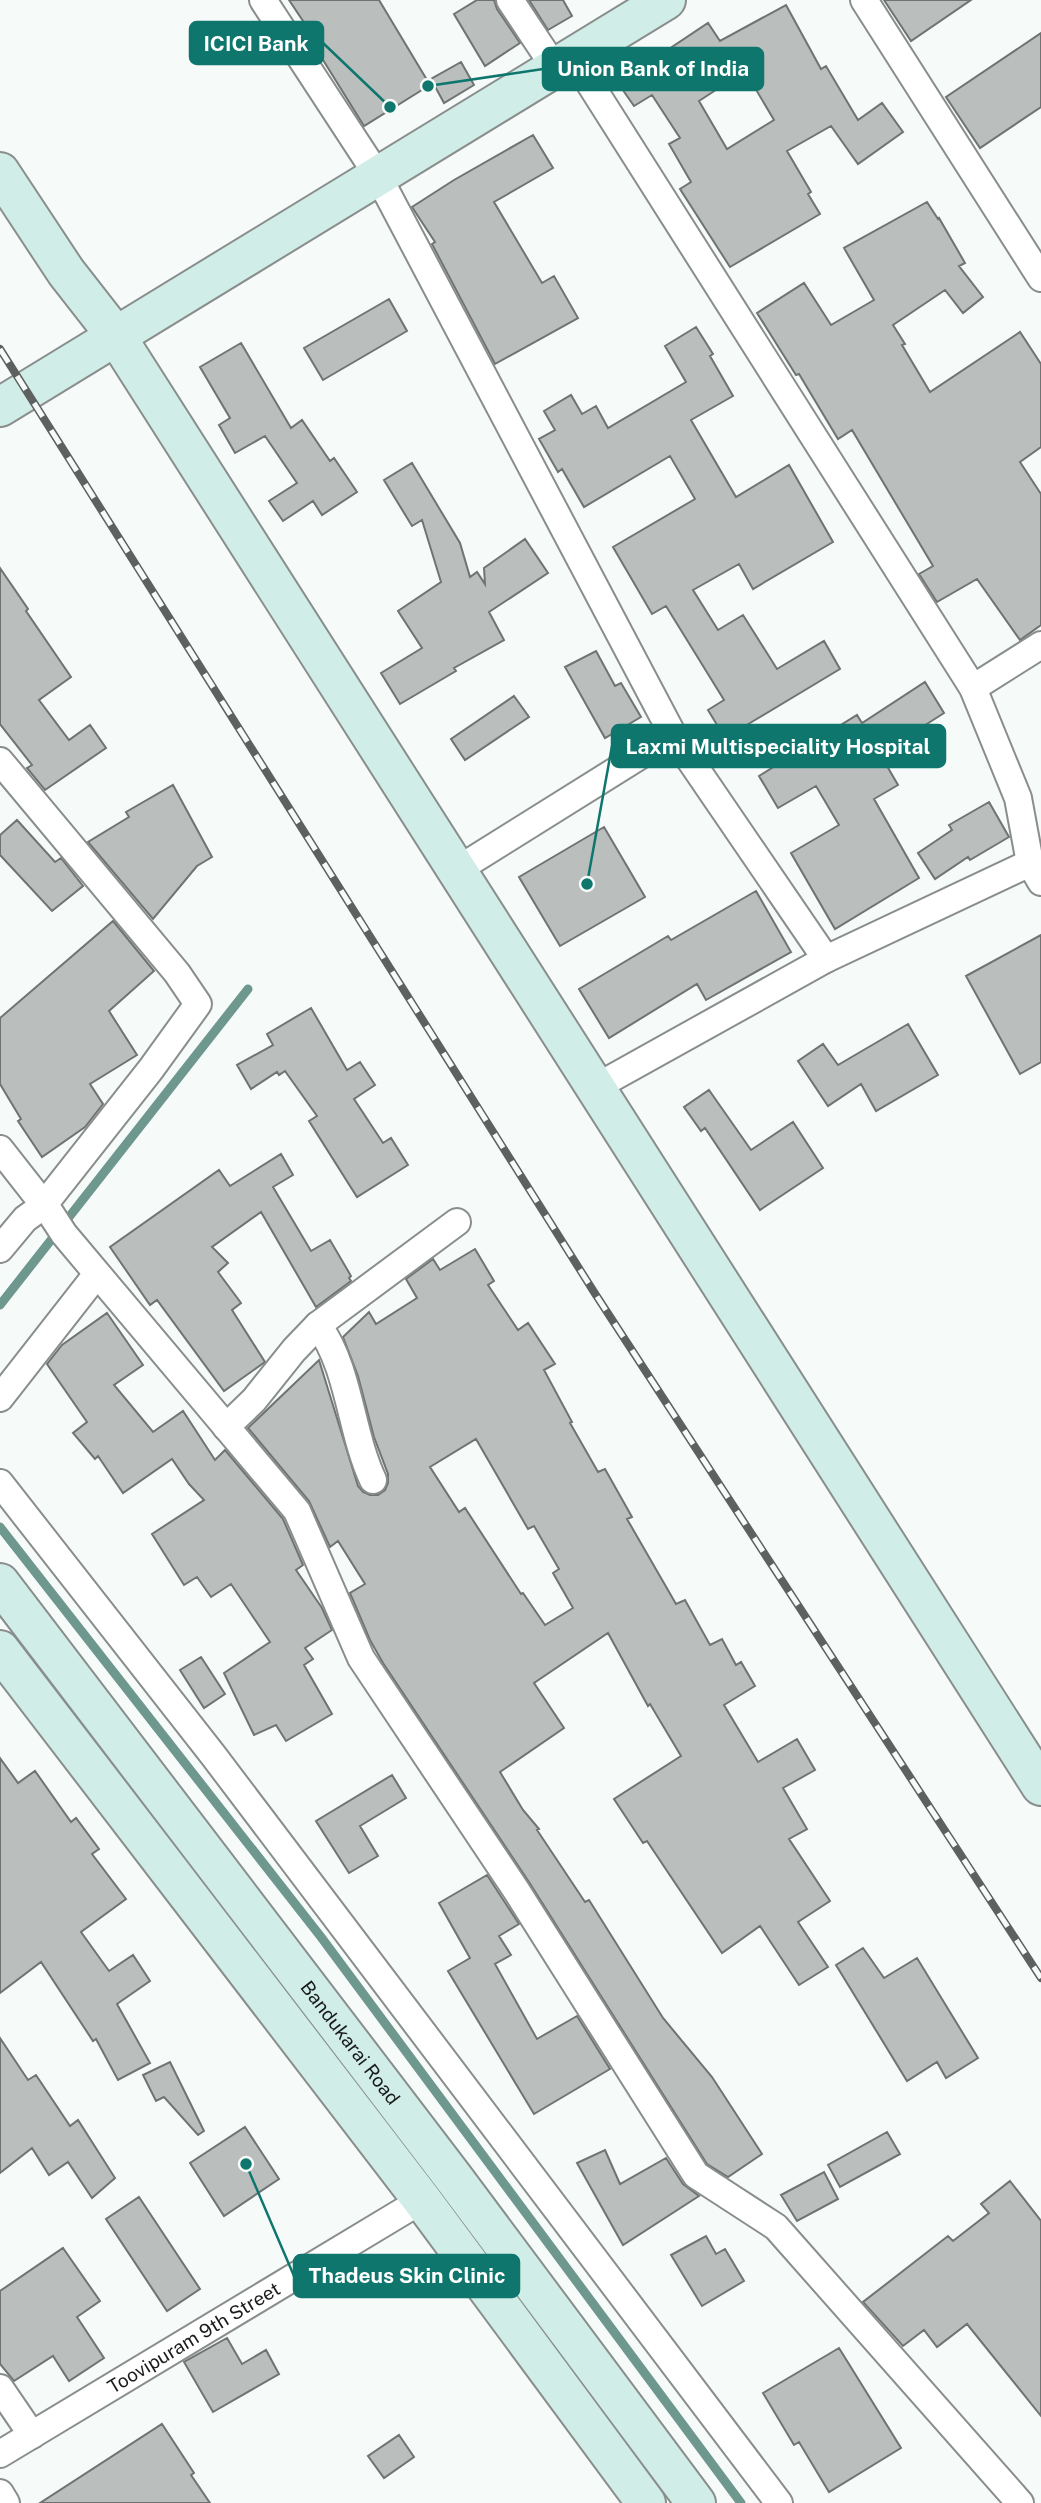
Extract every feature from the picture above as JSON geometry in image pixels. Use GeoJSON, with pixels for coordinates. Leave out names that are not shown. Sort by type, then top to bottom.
{"type":"FeatureCollection","features":[{"type":"Feature","properties":{"kind":"main road"},"geometry":{"type":"LineString","coordinates":[[0,407],[666,0]]}},
{"type":"Feature","properties":{"kind":"main road"},"geometry":{"type":"LineString","coordinates":[[0,173],[66,272],[116,336],[1041,1786]]}},
{"type":"Feature","properties":{"kind":"main road","name":"Bandukarai Road"},"geometry":{"type":"LineString","coordinates":[[0,1583],[453,2177],[696,2503]]}},
{"type":"Feature","properties":{"kind":"main road","name":"Bandukarai Road"},"geometry":{"type":"LineString","coordinates":[[0,1650],[422,2200],[646,2503]]}},
{"type":"Feature","properties":{"kind":"street"},"geometry":{"type":"LineString","coordinates":[[263,0],[378,176],[673,735],[826,959]]}},
{"type":"Feature","properties":{"kind":"street"},"geometry":{"type":"LineString","coordinates":[[510,0],[564,63],[973,688],[1018,798],[1036,873],[826,959],[596,1087]]}},
{"type":"Feature","properties":{"kind":"street"},"geometry":{"type":"LineString","coordinates":[[864,0],[1041,278]]}},
{"type":"Feature","properties":{"kind":"street"},"geometry":{"type":"LineString","coordinates":[[973,688],[1041,645]]}},
{"type":"Feature","properties":{"kind":"street"},"geometry":{"type":"LineString","coordinates":[[457,870],[673,735]]}},
{"type":"Feature","properties":{"kind":"street"},"geometry":{"type":"LineString","coordinates":[[0,761],[177,973],[198,1004],[151,1069],[53,1218]]}},
{"type":"Feature","properties":{"kind":"street"},"geometry":{"type":"LineString","coordinates":[[0,1149],[97,1274],[297,1511],[361,1658],[516,1890],[696,2175],[776,2227],[1020,2503]]}},
{"type":"Feature","properties":{"kind":"street"},"geometry":{"type":"LineString","coordinates":[[0,1249],[25,1219],[53,1218]]}},
{"type":"Feature","properties":{"kind":"street"},"geometry":{"type":"LineString","coordinates":[[226,1427],[254,1400],[318,1325],[457,1222]]}},
{"type":"Feature","properties":{"kind":"street"},"geometry":{"type":"LineString","coordinates":[[0,1398],[97,1274]]}},
{"type":"Feature","properties":{"kind":"street"},"geometry":{"type":"LineString","coordinates":[[318,1325],[339,1369],[363,1458],[373,1480]]}},
{"type":"Feature","properties":{"kind":"street"},"geometry":{"type":"LineString","coordinates":[[0,1483],[213,1755],[779,2503]]}},
{"type":"Feature","properties":{"kind":"street","name":"Toovipuram 9th Street"},"geometry":{"type":"LineString","coordinates":[[0,2454],[422,2200]]}},
{"type":"Feature","properties":{"kind":"street"},"geometry":{"type":"LineString","coordinates":[[0,2388],[32,2435]]}},
{"type":"Feature","properties":{"kind":"street"},"geometry":{"type":"LineString","coordinates":[[0,2493],[6,2503]]}},
{"type":"Feature","properties":{"kind":"building"},"geometry":{"type":"Polygon","coordinates":[[[289,0],[379,0],[430,85],[364,126],[302,26],[305,24],[289,0]]]}},
{"type":"Feature","properties":{"kind":"building"},"geometry":{"type":"Polygon","coordinates":[[[477,0],[494,0],[520,43],[485,66],[454,14],[477,0]]]}},
{"type":"Feature","properties":{"kind":"building"},"geometry":{"type":"Polygon","coordinates":[[[529,0],[563,0],[572,16],[548,30],[529,0]]]}},
{"type":"Feature","properties":{"kind":"building"},"geometry":{"type":"Polygon","coordinates":[[[884,0],[971,0],[911,41],[884,0]]]}},
{"type":"Feature","properties":{"kind":"building"},"geometry":{"type":"Polygon","coordinates":[[[786,5],[821,69],[826,66],[858,120],[882,103],[903,132],[858,164],[831,126],[787,151],[811,192],[808,194],[820,214],[730,267],[680,189],[691,182],[669,144],[680,138],[652,95],[634,106],[618,83],[708,23],[720,41],[786,5]],[[745,71],[699,101],[727,149],[774,120],[745,71]]]}},
{"type":"Feature","properties":{"kind":"building"},"geometry":{"type":"Polygon","coordinates":[[[1041,33],[1041,107],[980,148],[946,97],[1041,33]]]}},
{"type":"Feature","properties":{"kind":"building"},"geometry":{"type":"Polygon","coordinates":[[[461,62],[474,85],[444,103],[431,79],[461,62]]]}},
{"type":"Feature","properties":{"kind":"building"},"geometry":{"type":"Polygon","coordinates":[[[533,135],[553,168],[494,202],[542,283],[554,276],[578,318],[495,364],[432,244],[435,242],[412,207],[533,135]]]}},
{"type":"Feature","properties":{"kind":"building"},"geometry":{"type":"Polygon","coordinates":[[[927,202],[965,263],[959,266],[983,297],[963,313],[945,290],[893,325],[930,392],[1020,332],[1041,364],[1041,447],[1020,462],[1041,494],[1041,625],[1020,640],[977,579],[937,602],[919,574],[933,566],[852,430],[838,439],[799,374],[796,375],[757,313],[804,283],[831,325],[874,300],[844,248],[927,202]]]}},
{"type":"Feature","properties":{"kind":"building"},"geometry":{"type":"Polygon","coordinates":[[[389,299],[407,331],[323,380],[304,348],[389,299]]]}},
{"type":"Feature","properties":{"kind":"building"},"geometry":{"type":"Polygon","coordinates":[[[696,327],[713,354],[710,356],[733,396],[691,420],[736,497],[789,465],[833,542],[753,589],[739,564],[693,590],[718,630],[743,615],[777,669],[824,641],[840,669],[725,738],[708,710],[724,700],[666,606],[652,614],[613,547],[695,499],[670,456],[584,507],[562,469],[558,472],[539,439],[555,430],[544,411],[571,395],[582,414],[596,406],[608,428],[686,382],[665,346],[696,327]]]}},
{"type":"Feature","properties":{"kind":"building"},"geometry":{"type":"Polygon","coordinates":[[[241,343],[291,428],[302,420],[330,461],[334,458],[357,492],[322,515],[313,501],[283,521],[269,501],[297,483],[265,436],[235,453],[219,425],[230,418],[200,367],[241,343]]]}},
{"type":"Feature","properties":{"kind":"building"},"geometry":{"type":"Polygon","coordinates":[[[412,463],[460,543],[470,577],[477,572],[485,584],[484,568],[525,539],[548,573],[489,612],[504,640],[454,668],[456,671],[400,704],[381,673],[422,648],[398,611],[441,582],[422,520],[412,526],[384,480],[412,463]]]}},
{"type":"Feature","properties":{"kind":"building"},"geometry":{"type":"Polygon","coordinates":[[[0,568],[71,677],[39,700],[69,740],[90,725],[106,748],[45,790],[27,768],[32,765],[0,724],[0,568]]]}},
{"type":"Feature","properties":{"kind":"building"},"geometry":{"type":"Polygon","coordinates":[[[596,651],[615,686],[621,683],[641,717],[605,738],[565,667],[596,651]]]}},
{"type":"Feature","properties":{"kind":"building"},"geometry":{"type":"Polygon","coordinates":[[[925,682],[944,713],[880,754],[898,785],[874,799],[919,878],[835,929],[791,853],[839,825],[816,786],[778,808],[759,776],[857,715],[862,723],[925,682]]]}},
{"type":"Feature","properties":{"kind":"building"},"geometry":{"type":"Polygon","coordinates":[[[514,696],[529,717],[465,760],[451,739],[514,696]]]}},
{"type":"Feature","properties":{"kind":"building"},"geometry":{"type":"Polygon","coordinates":[[[173,785],[212,857],[197,866],[153,919],[88,842],[129,817],[126,812],[173,785]]]}},
{"type":"Feature","properties":{"kind":"building"},"geometry":{"type":"Polygon","coordinates":[[[989,802],[1009,837],[970,860],[968,857],[935,879],[918,853],[952,830],[949,825],[989,802]]]}},
{"type":"Feature","properties":{"kind":"building"},"geometry":{"type":"Polygon","coordinates":[[[17,820],[55,862],[61,858],[83,886],[52,911],[0,855],[0,835],[17,820]]]}},
{"type":"Feature","properties":{"kind":"building"},"geometry":{"type":"Polygon","coordinates":[[[604,827],[645,897],[560,946],[519,877],[604,827]]]}},
{"type":"Feature","properties":{"kind":"building"},"geometry":{"type":"Polygon","coordinates":[[[756,891],[791,952],[706,1000],[697,984],[609,1038],[579,989],[668,936],[671,940],[756,891]]]}},
{"type":"Feature","properties":{"kind":"building"},"geometry":{"type":"Polygon","coordinates":[[[113,921],[154,971],[109,1011],[137,1055],[90,1084],[103,1104],[85,1127],[42,1157],[18,1121],[21,1119],[0,1084],[0,1018],[113,921]]]}},
{"type":"Feature","properties":{"kind":"building"},"geometry":{"type":"Polygon","coordinates":[[[1041,935],[1041,1062],[1020,1074],[966,976],[1041,935]]]}},
{"type":"Feature","properties":{"kind":"building"},"geometry":{"type":"Polygon","coordinates":[[[311,1008],[347,1070],[360,1062],[375,1085],[354,1099],[383,1143],[391,1138],[408,1165],[357,1197],[309,1121],[317,1116],[285,1071],[279,1075],[277,1072],[251,1089],[237,1065],[273,1045],[267,1034],[311,1008]]]}},
{"type":"Feature","properties":{"kind":"building"},"geometry":{"type":"Polygon","coordinates":[[[908,1024],[938,1075],[876,1111],[861,1084],[828,1106],[798,1061],[823,1044],[838,1065],[908,1024]]]}},
{"type":"Feature","properties":{"kind":"building"},"geometry":{"type":"Polygon","coordinates":[[[709,1090],[751,1150],[793,1122],[823,1168],[760,1210],[705,1128],[701,1131],[684,1107],[709,1090]]]}},
{"type":"Feature","properties":{"kind":"building"},"geometry":{"type":"Polygon","coordinates":[[[281,1154],[293,1175],[273,1187],[311,1251],[330,1240],[351,1276],[351,1281],[316,1307],[261,1212],[212,1247],[228,1263],[218,1272],[241,1303],[232,1310],[265,1362],[224,1391],[157,1300],[150,1305],[110,1247],[219,1170],[230,1186],[281,1154]]]}},
{"type":"Feature","properties":{"kind":"building"},"geometry":{"type":"Polygon","coordinates":[[[475,1249],[494,1281],[488,1285],[518,1330],[528,1323],[555,1364],[544,1370],[572,1422],[570,1423],[598,1472],[605,1469],[632,1517],[627,1519],[676,1604],[685,1600],[710,1645],[722,1639],[736,1665],[741,1662],[755,1686],[724,1705],[758,1762],[797,1739],[815,1770],[783,1788],[807,1829],[789,1839],[830,1901],[798,1922],[828,1967],[799,1985],[760,1926],[722,1953],[647,1841],[643,1843],[614,1799],[681,1756],[650,1704],[648,1706],[608,1633],[534,1683],[564,1728],[500,1772],[585,1902],[589,1900],[663,2018],[712,2077],[762,2154],[728,2177],[707,2164],[529,1882],[383,1663],[350,1593],[365,1584],[338,1541],[330,1547],[309,1501],[248,1428],[319,1360],[358,1486],[370,1495],[378,1495],[385,1490],[388,1474],[343,1337],[369,1312],[376,1324],[417,1298],[406,1279],[433,1259],[440,1270],[475,1249]],[[476,1439],[430,1467],[459,1512],[465,1508],[521,1594],[523,1593],[545,1625],[573,1608],[553,1573],[559,1569],[534,1526],[528,1529],[476,1439]]]}},
{"type":"Feature","properties":{"kind":"building"},"geometry":{"type":"Polygon","coordinates":[[[107,1313],[143,1365],[114,1385],[153,1432],[183,1411],[215,1460],[225,1450],[283,1519],[303,1565],[296,1570],[322,1608],[332,1630],[305,1648],[313,1659],[304,1665],[332,1714],[286,1741],[276,1725],[254,1735],[224,1673],[270,1642],[231,1584],[211,1597],[197,1577],[184,1585],[152,1534],[204,1500],[172,1459],[123,1493],[98,1456],[95,1459],[73,1433],[87,1422],[47,1364],[62,1345],[107,1313]]]}},
{"type":"Feature","properties":{"kind":"building"},"geometry":{"type":"Polygon","coordinates":[[[201,1657],[225,1694],[204,1708],[180,1670],[201,1657]]]}},
{"type":"Feature","properties":{"kind":"building"},"geometry":{"type":"Polygon","coordinates":[[[0,1758],[18,1783],[35,1771],[71,1822],[76,1818],[99,1849],[92,1854],[126,1899],[81,1932],[109,1971],[133,1955],[150,1981],[117,2004],[150,2063],[118,2080],[96,2039],[93,2041],[41,1962],[0,1993],[0,1758]]]}},
{"type":"Feature","properties":{"kind":"building"},"geometry":{"type":"Polygon","coordinates":[[[392,1775],[406,1798],[360,1826],[378,1856],[349,1873],[316,1821],[392,1775]]]}},
{"type":"Feature","properties":{"kind":"building"},"geometry":{"type":"Polygon","coordinates":[[[487,1875],[519,1924],[499,1936],[511,1955],[495,1964],[537,2039],[577,2016],[610,2069],[534,2114],[448,1971],[470,1958],[439,1903],[487,1875]]]}},
{"type":"Feature","properties":{"kind":"building"},"geometry":{"type":"Polygon","coordinates":[[[863,1948],[884,1978],[917,1958],[978,2058],[946,2078],[937,2062],[907,2081],[836,1965],[863,1948]]]}},
{"type":"Feature","properties":{"kind":"building"},"geometry":{"type":"Polygon","coordinates":[[[0,2038],[28,2080],[36,2075],[70,2126],[78,2120],[115,2178],[92,2198],[68,2162],[49,2175],[32,2148],[0,2173],[0,2038]]]}},
{"type":"Feature","properties":{"kind":"building"},"geometry":{"type":"Polygon","coordinates":[[[170,2062],[204,2131],[198,2135],[164,2097],[156,2101],[143,2075],[170,2062]]]}},
{"type":"Feature","properties":{"kind":"building"},"geometry":{"type":"Polygon","coordinates":[[[245,2127],[279,2179],[224,2216],[190,2163],[245,2127]]]}},
{"type":"Feature","properties":{"kind":"building"},"geometry":{"type":"Polygon","coordinates":[[[887,2132],[900,2154],[840,2187],[828,2165],[887,2132]]]}},
{"type":"Feature","properties":{"kind":"building"},"geometry":{"type":"Polygon","coordinates":[[[605,2150],[620,2184],[666,2158],[683,2184],[699,2196],[623,2245],[577,2163],[605,2150]]]}},
{"type":"Feature","properties":{"kind":"building"},"geometry":{"type":"Polygon","coordinates":[[[824,2172],[838,2199],[797,2221],[781,2195],[824,2172]]]}},
{"type":"Feature","properties":{"kind":"building"},"geometry":{"type":"Polygon","coordinates":[[[1010,2181],[1041,2221],[1041,2416],[967,2324],[937,2347],[924,2330],[903,2346],[863,2302],[948,2236],[953,2241],[989,2213],[981,2204],[1010,2181]]]}},
{"type":"Feature","properties":{"kind":"building"},"geometry":{"type":"Polygon","coordinates":[[[139,2197],[200,2289],[167,2311],[106,2219],[139,2197]]]}},
{"type":"Feature","properties":{"kind":"building"},"geometry":{"type":"Polygon","coordinates":[[[706,2236],[716,2254],[725,2249],[744,2281],[702,2306],[671,2255],[706,2236]]]}},
{"type":"Feature","properties":{"kind":"building"},"geometry":{"type":"Polygon","coordinates":[[[63,2248],[100,2301],[77,2317],[104,2358],[69,2381],[53,2356],[14,2381],[0,2364],[0,2291],[63,2248]]]}},
{"type":"Feature","properties":{"kind":"building"},"geometry":{"type":"Polygon","coordinates":[[[227,2338],[242,2364],[266,2350],[279,2374],[213,2412],[184,2362],[227,2338]]]}},
{"type":"Feature","properties":{"kind":"building"},"geometry":{"type":"Polygon","coordinates":[[[839,2348],[901,2448],[829,2492],[799,2442],[794,2445],[763,2393],[839,2348]]]}},
{"type":"Feature","properties":{"kind":"building"},"geometry":{"type":"Polygon","coordinates":[[[162,2424],[210,2503],[40,2503],[162,2424]]]}},
{"type":"Feature","properties":{"kind":"building"},"geometry":{"type":"Polygon","coordinates":[[[399,2435],[414,2457],[384,2478],[368,2456],[399,2435]]]}},
{"type":"Feature","properties":{"kind":"waterway"},"geometry":{"type":"LineString","coordinates":[[0,1305],[248,989]]}},
{"type":"Feature","properties":{"kind":"waterway"},"geometry":{"type":"LineString","coordinates":[[0,1527],[321,1937],[741,2503]]}},
{"type":"Feature","properties":{"kind":"railway"},"geometry":{"type":"LineString","coordinates":[[0,349],[594,1292],[1041,1978]]}},
{"type":"Feature","properties":{"kind":"place","name":"Union Bank of India"},"geometry":{"type":"Point","coordinates":[428,86]}},
{"type":"Feature","properties":{"kind":"place","name":"ICICI Bank"},"geometry":{"type":"Point","coordinates":[390,107]}},
{"type":"Feature","properties":{"kind":"place","name":"Laxmi Multispeciality Hospital"},"geometry":{"type":"Point","coordinates":[587,884]}},
{"type":"Feature","properties":{"kind":"place","name":"Thadeus Skin Clinic"},"geometry":{"type":"Point","coordinates":[246,2164]}}]}
